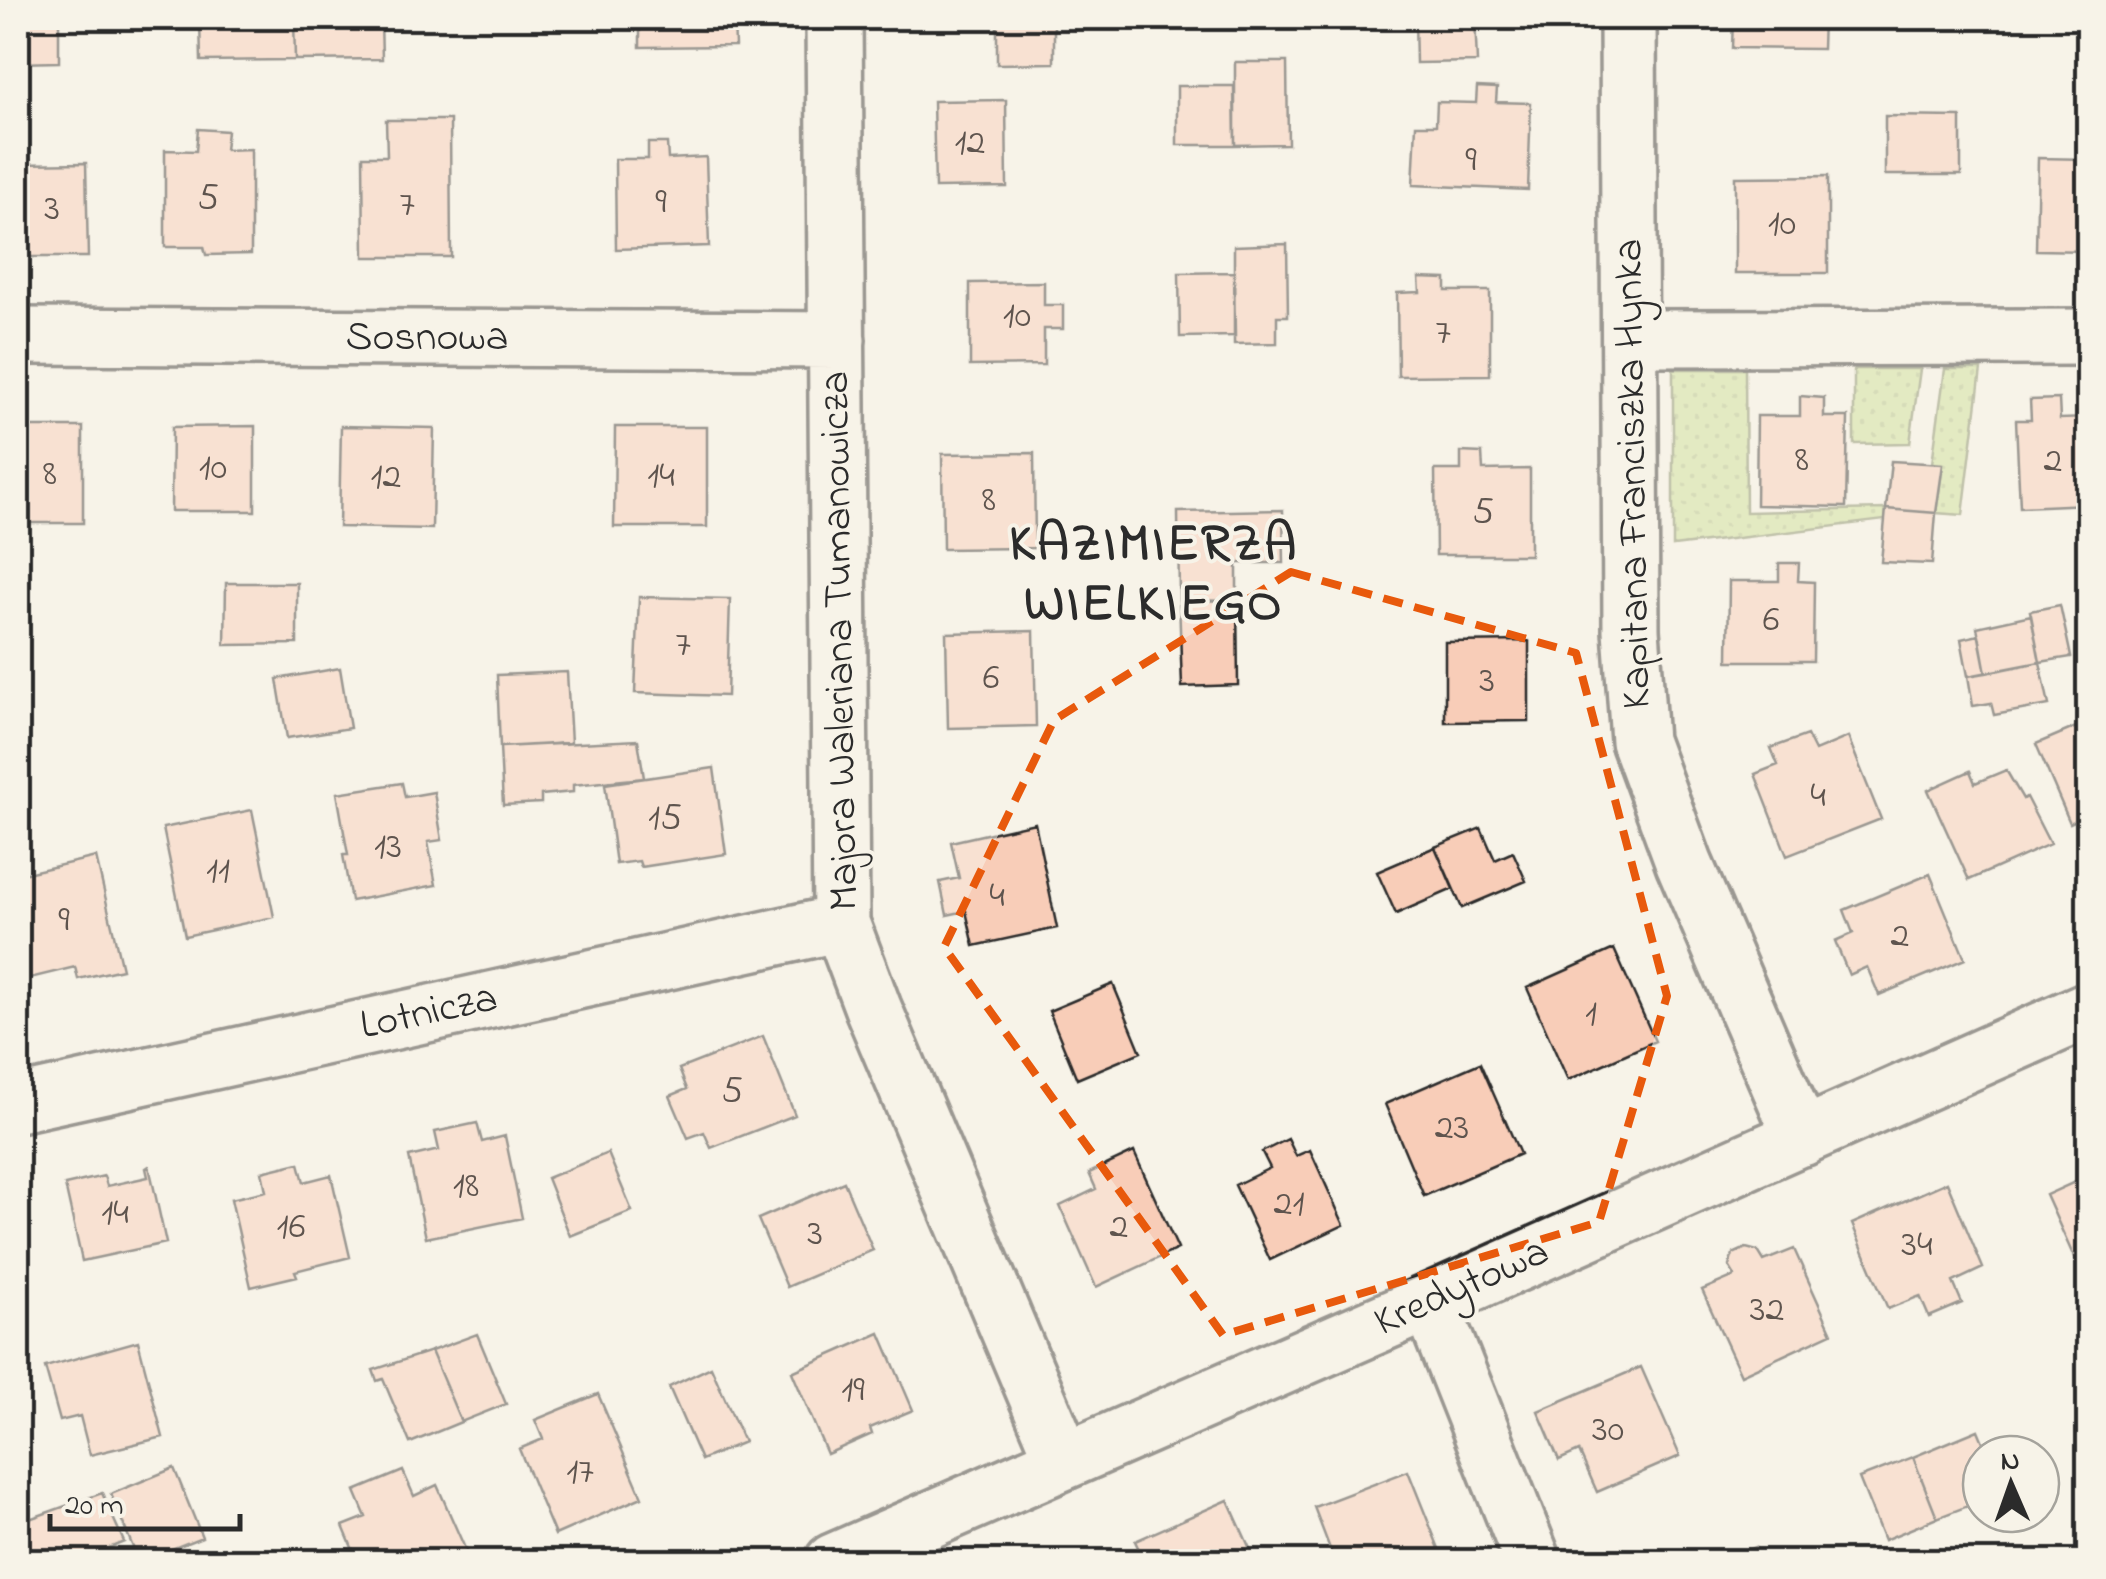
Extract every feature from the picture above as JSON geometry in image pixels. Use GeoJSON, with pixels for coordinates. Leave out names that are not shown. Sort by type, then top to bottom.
{"type":"FeatureCollection","features":[{"type":"Feature","properties":{"kind":"street","name":"Majora Waleriana Tumanowicza"},"geometry":{"type":"LineString","coordinates":[[834,18],[841,923],[1064,1461]]}},
{"type":"Feature","properties":{"kind":"street","name":"Kapitana Franciszka Hynka"},"geometry":{"type":"LineString","coordinates":[[1628,18],[1631,630],[1639,742],[1698,897],[1802,1138]]}},
{"type":"Feature","properties":{"kind":"street","name":"Sosnowa"},"geometry":{"type":"LineString","coordinates":[[18,336],[837,340]]}},
{"type":"Feature","properties":{"kind":"street"},"geometry":{"type":"LineString","coordinates":[[1630,338],[2088,337]]}},
{"type":"Feature","properties":{"kind":"street","name":"Lotnicza"},"geometry":{"type":"LineString","coordinates":[[18,1104],[841,923]]}},
{"type":"Feature","properties":{"kind":"street","name":"Kredytowa"},"geometry":{"type":"LineString","coordinates":[[833,1562],[2088,1010]]}},
{"type":"Feature","properties":{"kind":"street"},"geometry":{"type":"LineString","coordinates":[[1430,1302],[1533,1562]]}},
{"type":"Feature","properties":{"kind":"highlighted area"},"geometry":{"type":"Polygon","coordinates":[[[1291,572],[1576,653],[1667,996],[1599,1222],[1223,1335],[944,947],[1054,720],[1291,572]]]}},
{"type":"Feature","properties":{"kind":"green space"},"geometry":{"type":"Polygon","coordinates":[[[1673,369],[1745,369],[1746,512],[1886,509],[1885,520],[1673,546],[1673,369]]]}},
{"type":"Feature","properties":{"kind":"green space"},"geometry":{"type":"Polygon","coordinates":[[[1854,369],[1920,369],[1910,443],[1854,444],[1854,369]]]}},
{"type":"Feature","properties":{"kind":"green space"},"geometry":{"type":"Polygon","coordinates":[[[1945,369],[1981,369],[1963,515],[1936,513],[1943,465],[1932,463],[1945,369]]]}},
{"type":"Feature","properties":{"kind":"building"},"geometry":{"type":"Polygon","coordinates":[[[18,18],[59,18],[59,62],[18,63],[18,18]]]}},
{"type":"Feature","properties":{"kind":"building"},"geometry":{"type":"Polygon","coordinates":[[[200,18],[294,18],[295,60],[201,61],[200,18]]]}},
{"type":"Feature","properties":{"kind":"building"},"geometry":{"type":"Polygon","coordinates":[[[294,18],[381,18],[382,59],[295,60],[294,18]]]}},
{"type":"Feature","properties":{"kind":"building"},"geometry":{"type":"Polygon","coordinates":[[[640,18],[734,18],[735,46],[640,47],[640,18]]]}},
{"type":"Feature","properties":{"kind":"building"},"geometry":{"type":"Polygon","coordinates":[[[997,18],[1054,18],[1054,63],[997,64],[997,18]]]}},
{"type":"Feature","properties":{"kind":"building"},"geometry":{"type":"Polygon","coordinates":[[[1415,18],[1475,18],[1477,62],[1416,63],[1415,18]]]}},
{"type":"Feature","properties":{"kind":"building"},"geometry":{"type":"Polygon","coordinates":[[[1733,18],[1823,18],[1822,49],[1732,48],[1733,18]]]}},
{"type":"Feature","properties":{"kind":"building"},"geometry":{"type":"Polygon","coordinates":[[[1235,62],[1287,62],[1288,144],[1235,145],[1235,62]]]}},
{"type":"Feature","properties":{"kind":"building"},"geometry":{"type":"Polygon","coordinates":[[[1177,86],[1234,86],[1235,145],[1177,145],[1177,86]]]}},
{"type":"Feature","properties":{"kind":"building"},"geometry":{"type":"Polygon","coordinates":[[[1477,87],[1497,88],[1496,102],[1531,103],[1528,190],[1413,185],[1416,125],[1436,125],[1437,102],[1476,103],[1477,87]]]}},
{"type":"Feature","properties":{"kind":"building"},"geometry":{"type":"Polygon","coordinates":[[[1006,100],[1007,187],[935,188],[933,101],[1006,100]]]}},
{"type":"Feature","properties":{"kind":"building"},"geometry":{"type":"Polygon","coordinates":[[[1885,116],[1961,117],[1961,175],[1885,175],[1885,116]]]}},
{"type":"Feature","properties":{"kind":"building"},"geometry":{"type":"Polygon","coordinates":[[[386,120],[450,120],[451,257],[364,257],[363,156],[387,156],[386,120]]]}},
{"type":"Feature","properties":{"kind":"building"},"geometry":{"type":"Polygon","coordinates":[[[198,129],[227,131],[225,150],[251,149],[251,254],[206,255],[204,247],[165,247],[165,150],[196,151],[198,129]]]}},
{"type":"Feature","properties":{"kind":"building"},"geometry":{"type":"Polygon","coordinates":[[[648,143],[667,143],[668,159],[706,157],[709,246],[616,249],[615,159],[648,159],[648,143]]]}},
{"type":"Feature","properties":{"kind":"building"},"geometry":{"type":"Polygon","coordinates":[[[2038,158],[2088,159],[2088,251],[2036,250],[2038,158]]]}},
{"type":"Feature","properties":{"kind":"building"},"geometry":{"type":"Polygon","coordinates":[[[86,163],[88,257],[18,257],[18,164],[86,163]]]}},
{"type":"Feature","properties":{"kind":"building"},"geometry":{"type":"Polygon","coordinates":[[[1828,176],[1828,273],[1735,273],[1735,177],[1828,176]]]}},
{"type":"Feature","properties":{"kind":"building"},"geometry":{"type":"Polygon","coordinates":[[[1287,244],[1288,316],[1277,316],[1277,343],[1234,344],[1234,246],[1287,244]]]}},
{"type":"Feature","properties":{"kind":"building"},"geometry":{"type":"Polygon","coordinates":[[[1234,272],[1235,336],[1180,337],[1179,273],[1234,272]]]}},
{"type":"Feature","properties":{"kind":"building"},"geometry":{"type":"Polygon","coordinates":[[[1419,278],[1446,279],[1446,291],[1490,291],[1490,375],[1398,376],[1397,293],[1420,292],[1419,278]]]}},
{"type":"Feature","properties":{"kind":"building"},"geometry":{"type":"Polygon","coordinates":[[[1044,282],[1044,305],[1063,305],[1063,329],[1044,329],[1044,365],[970,366],[970,283],[1044,282]]]}},
{"type":"Feature","properties":{"kind":"building"},"geometry":{"type":"Polygon","coordinates":[[[1800,396],[1824,398],[1824,417],[1848,417],[1846,507],[1756,505],[1757,416],[1800,416],[1800,396]]]}},
{"type":"Feature","properties":{"kind":"building"},"geometry":{"type":"Polygon","coordinates":[[[2059,399],[2060,419],[2088,418],[2088,504],[2020,507],[2016,420],[2031,420],[2030,400],[2059,399]]]}},
{"type":"Feature","properties":{"kind":"building"},"geometry":{"type":"Polygon","coordinates":[[[255,426],[255,511],[171,511],[172,427],[255,426]]]}},
{"type":"Feature","properties":{"kind":"building"},"geometry":{"type":"Polygon","coordinates":[[[341,426],[434,428],[432,529],[339,527],[341,426]]]}},
{"type":"Feature","properties":{"kind":"building"},"geometry":{"type":"Polygon","coordinates":[[[18,427],[83,427],[83,523],[18,523],[18,427]]]}},
{"type":"Feature","properties":{"kind":"building"},"geometry":{"type":"Polygon","coordinates":[[[615,427],[707,427],[707,527],[614,527],[615,427]]]}},
{"type":"Feature","properties":{"kind":"building"},"geometry":{"type":"Polygon","coordinates":[[[1461,452],[1482,453],[1483,470],[1530,469],[1530,555],[1436,555],[1435,470],[1461,470],[1461,452]]]}},
{"type":"Feature","properties":{"kind":"building"},"geometry":{"type":"Polygon","coordinates":[[[1034,453],[1035,548],[943,549],[942,454],[1034,453]]]}},
{"type":"Feature","properties":{"kind":"building"},"geometry":{"type":"Polygon","coordinates":[[[1891,461],[1943,464],[1936,513],[1886,509],[1891,461]]]}},
{"type":"Feature","properties":{"kind":"building"},"geometry":{"type":"Polygon","coordinates":[[[1886,509],[1936,513],[1932,564],[1881,562],[1886,509]]]}},
{"type":"Feature","properties":{"kind":"building"},"geometry":{"type":"Polygon","coordinates":[[[1283,510],[1284,563],[1237,563],[1237,601],[1179,600],[1178,512],[1283,510]]]}},
{"type":"Feature","properties":{"kind":"building"},"geometry":{"type":"Polygon","coordinates":[[[1779,563],[1799,563],[1798,581],[1814,582],[1813,661],[1728,661],[1729,581],[1779,581],[1779,563]]]}},
{"type":"Feature","properties":{"kind":"building"},"geometry":{"type":"Polygon","coordinates":[[[226,583],[297,583],[297,644],[225,645],[226,583]]]}},
{"type":"Feature","properties":{"kind":"building"},"geometry":{"type":"Polygon","coordinates":[[[639,597],[730,599],[727,696],[635,693],[639,597]]]}},
{"type":"Feature","properties":{"kind":"building"},"geometry":{"type":"Polygon","coordinates":[[[1179,600],[1237,601],[1238,685],[1182,687],[1179,600]]]}},
{"type":"Feature","properties":{"kind":"building"},"geometry":{"type":"Polygon","coordinates":[[[2060,605],[2071,657],[2040,662],[2030,611],[2060,605]]]}},
{"type":"Feature","properties":{"kind":"building"},"geometry":{"type":"Polygon","coordinates":[[[2031,615],[2040,662],[1986,673],[1977,627],[2031,615]]]}},
{"type":"Feature","properties":{"kind":"building"},"geometry":{"type":"Polygon","coordinates":[[[1034,631],[1036,726],[948,728],[946,633],[1034,631]]]}},
{"type":"Feature","properties":{"kind":"building"},"geometry":{"type":"Polygon","coordinates":[[[1979,635],[1986,673],[1968,676],[1961,639],[1979,635]]]}},
{"type":"Feature","properties":{"kind":"building"},"geometry":{"type":"Polygon","coordinates":[[[1529,641],[1529,721],[1445,722],[1445,642],[1529,641]]]}},
{"type":"Feature","properties":{"kind":"building"},"geometry":{"type":"Polygon","coordinates":[[[2040,662],[2049,705],[1994,715],[1991,703],[1973,706],[1968,676],[2040,662]]]}},
{"type":"Feature","properties":{"kind":"building"},"geometry":{"type":"Polygon","coordinates":[[[340,668],[350,728],[287,738],[277,679],[340,668]]]}},
{"type":"Feature","properties":{"kind":"building"},"geometry":{"type":"Polygon","coordinates":[[[567,672],[571,743],[500,747],[497,675],[567,672]]]}},
{"type":"Feature","properties":{"kind":"building"},"geometry":{"type":"Polygon","coordinates":[[[2088,722],[2088,825],[2085,816],[2070,823],[2036,744],[2088,722]]]}},
{"type":"Feature","properties":{"kind":"building"},"geometry":{"type":"Polygon","coordinates":[[[1807,735],[1815,751],[1848,737],[1881,819],[1787,856],[1755,774],[1778,765],[1771,748],[1807,735]]]}},
{"type":"Feature","properties":{"kind":"building"},"geometry":{"type":"Polygon","coordinates":[[[638,740],[644,778],[573,785],[573,792],[541,795],[541,803],[503,805],[500,747],[638,740]]]}},
{"type":"Feature","properties":{"kind":"building"},"geometry":{"type":"Polygon","coordinates":[[[714,768],[726,854],[641,867],[639,861],[616,864],[605,784],[714,768]]]}},
{"type":"Feature","properties":{"kind":"building"},"geometry":{"type":"Polygon","coordinates":[[[2006,770],[2023,799],[2026,797],[2050,844],[1969,880],[1928,790],[1970,771],[1975,783],[2006,770]]]}},
{"type":"Feature","properties":{"kind":"building"},"geometry":{"type":"Polygon","coordinates":[[[402,783],[405,797],[434,792],[442,840],[428,842],[436,885],[351,901],[337,793],[402,783]]]}},
{"type":"Feature","properties":{"kind":"building"},"geometry":{"type":"Polygon","coordinates":[[[252,810],[274,917],[185,936],[163,828],[252,810]]]}},
{"type":"Feature","properties":{"kind":"building"},"geometry":{"type":"Polygon","coordinates":[[[1035,823],[1057,928],[974,946],[966,911],[947,915],[940,882],[959,878],[951,842],[1035,823]]]}},
{"type":"Feature","properties":{"kind":"building"},"geometry":{"type":"Polygon","coordinates":[[[1481,828],[1495,860],[1513,852],[1526,881],[1462,908],[1435,847],[1481,828]]]}},
{"type":"Feature","properties":{"kind":"building"},"geometry":{"type":"Polygon","coordinates":[[[1435,847],[1453,889],[1396,914],[1377,872],[1435,847]]]}},
{"type":"Feature","properties":{"kind":"building"},"geometry":{"type":"Polygon","coordinates":[[[96,857],[122,969],[78,979],[75,967],[18,981],[18,875],[96,857]]]}},
{"type":"Feature","properties":{"kind":"building"},"geometry":{"type":"Polygon","coordinates":[[[1930,874],[1965,959],[1879,995],[1867,967],[1849,975],[1835,941],[1853,933],[1844,910],[1930,874]]]}},
{"type":"Feature","properties":{"kind":"building"},"geometry":{"type":"Polygon","coordinates":[[[1614,949],[1655,1041],[1568,1080],[1527,988],[1614,949]]]}},
{"type":"Feature","properties":{"kind":"building"},"geometry":{"type":"Polygon","coordinates":[[[1113,984],[1141,1052],[1077,1079],[1049,1011],[1113,984]]]}},
{"type":"Feature","properties":{"kind":"building"},"geometry":{"type":"Polygon","coordinates":[[[763,1036],[795,1115],[711,1148],[704,1132],[688,1138],[670,1096],[687,1089],[679,1069],[763,1036]]]}},
{"type":"Feature","properties":{"kind":"building"},"geometry":{"type":"Polygon","coordinates":[[[1480,1063],[1520,1154],[1424,1196],[1385,1104],[1480,1063]]]}},
{"type":"Feature","properties":{"kind":"building"},"geometry":{"type":"Polygon","coordinates":[[[477,1123],[482,1142],[505,1136],[522,1218],[426,1238],[409,1157],[439,1150],[435,1132],[477,1123]]]}},
{"type":"Feature","properties":{"kind":"building"},"geometry":{"type":"Polygon","coordinates":[[[1288,1139],[1296,1156],[1310,1150],[1344,1225],[1270,1260],[1235,1185],[1270,1168],[1262,1152],[1288,1139]]]}},
{"type":"Feature","properties":{"kind":"building"},"geometry":{"type":"Polygon","coordinates":[[[1134,1152],[1178,1249],[1096,1287],[1060,1206],[1096,1189],[1089,1173],[1134,1152]]]}},
{"type":"Feature","properties":{"kind":"building"},"geometry":{"type":"Polygon","coordinates":[[[608,1153],[632,1211],[570,1236],[547,1178],[608,1153]]]}},
{"type":"Feature","properties":{"kind":"building"},"geometry":{"type":"Polygon","coordinates":[[[299,1163],[304,1182],[331,1175],[350,1257],[251,1287],[231,1199],[266,1191],[262,1172],[299,1163]]]}},
{"type":"Feature","properties":{"kind":"building"},"geometry":{"type":"Polygon","coordinates":[[[149,1166],[166,1243],[82,1261],[65,1185],[104,1176],[107,1186],[148,1177],[149,1166]]]}},
{"type":"Feature","properties":{"kind":"building"},"geometry":{"type":"Polygon","coordinates":[[[2088,1176],[2088,1273],[2082,1275],[2046,1195],[2088,1176]]]}},
{"type":"Feature","properties":{"kind":"building"},"geometry":{"type":"Polygon","coordinates":[[[844,1182],[873,1250],[787,1287],[758,1219],[844,1182]]]}},
{"type":"Feature","properties":{"kind":"building"},"geometry":{"type":"Polygon","coordinates":[[[1947,1182],[1983,1268],[1953,1282],[1962,1303],[1929,1317],[1920,1296],[1888,1309],[1852,1224],[1947,1182]]]}},
{"type":"Feature","properties":{"kind":"building"},"geometry":{"type":"Polygon","coordinates":[[[1746,1248],[1758,1251],[1764,1261],[1794,1249],[1832,1333],[1741,1375],[1702,1290],[1735,1276],[1729,1266],[1733,1254],[1746,1248]]]}},
{"type":"Feature","properties":{"kind":"building"},"geometry":{"type":"Polygon","coordinates":[[[880,1333],[913,1410],[870,1428],[872,1434],[827,1454],[792,1372],[880,1333]]]}},
{"type":"Feature","properties":{"kind":"building"},"geometry":{"type":"Polygon","coordinates":[[[477,1334],[506,1404],[461,1422],[431,1351],[477,1334]]]}},
{"type":"Feature","properties":{"kind":"building"},"geometry":{"type":"Polygon","coordinates":[[[138,1341],[163,1437],[90,1455],[80,1416],[60,1421],[45,1367],[138,1341]]]}},
{"type":"Feature","properties":{"kind":"building"},"geometry":{"type":"Polygon","coordinates":[[[431,1351],[461,1422],[410,1443],[383,1379],[377,1381],[373,1370],[431,1351]]]}},
{"type":"Feature","properties":{"kind":"building"},"geometry":{"type":"Polygon","coordinates":[[[711,1367],[744,1442],[701,1460],[669,1387],[711,1367]]]}},
{"type":"Feature","properties":{"kind":"building"},"geometry":{"type":"Polygon","coordinates":[[[1641,1367],[1680,1456],[1597,1492],[1579,1451],[1559,1460],[1538,1411],[1641,1367]]]}},
{"type":"Feature","properties":{"kind":"building"},"geometry":{"type":"Polygon","coordinates":[[[598,1394],[642,1497],[555,1535],[519,1449],[543,1439],[535,1420],[598,1394]]]}},
{"type":"Feature","properties":{"kind":"building"},"geometry":{"type":"Polygon","coordinates":[[[1961,1437],[1961,1509],[1937,1518],[1913,1457],[1961,1437]]]}},
{"type":"Feature","properties":{"kind":"building"},"geometry":{"type":"Polygon","coordinates":[[[1913,1457],[1937,1518],[1884,1540],[1859,1478],[1913,1457]]]}},
{"type":"Feature","properties":{"kind":"building"},"geometry":{"type":"Polygon","coordinates":[[[174,1468],[202,1537],[139,1562],[111,1494],[174,1468]]]}},
{"type":"Feature","properties":{"kind":"building"},"geometry":{"type":"Polygon","coordinates":[[[403,1471],[414,1496],[437,1485],[471,1562],[358,1562],[343,1526],[366,1517],[355,1491],[403,1471]]]}},
{"type":"Feature","properties":{"kind":"building"},"geometry":{"type":"Polygon","coordinates":[[[1408,1471],[1440,1551],[1414,1562],[1335,1562],[1314,1507],[1408,1471]]]}},
{"type":"Feature","properties":{"kind":"building"},"geometry":{"type":"Polygon","coordinates":[[[102,1493],[124,1542],[87,1557],[89,1562],[25,1562],[18,1540],[18,1523],[102,1493]]]}},
{"type":"Feature","properties":{"kind":"building"},"geometry":{"type":"Polygon","coordinates":[[[1228,1500],[1256,1562],[1145,1562],[1135,1541],[1228,1500]]]}},
{"type":"Feature","properties":{"kind":"building"},"geometry":{"type":"Polygon","coordinates":[[[1755,1547],[1760,1562],[1719,1562],[1755,1547]]]}},
{"type":"Feature","properties":{"kind":"district","name":"KAZIMIERZA WIELKIEGO"},"geometry":{"type":"Point","coordinates":[1154,576]}}]}
